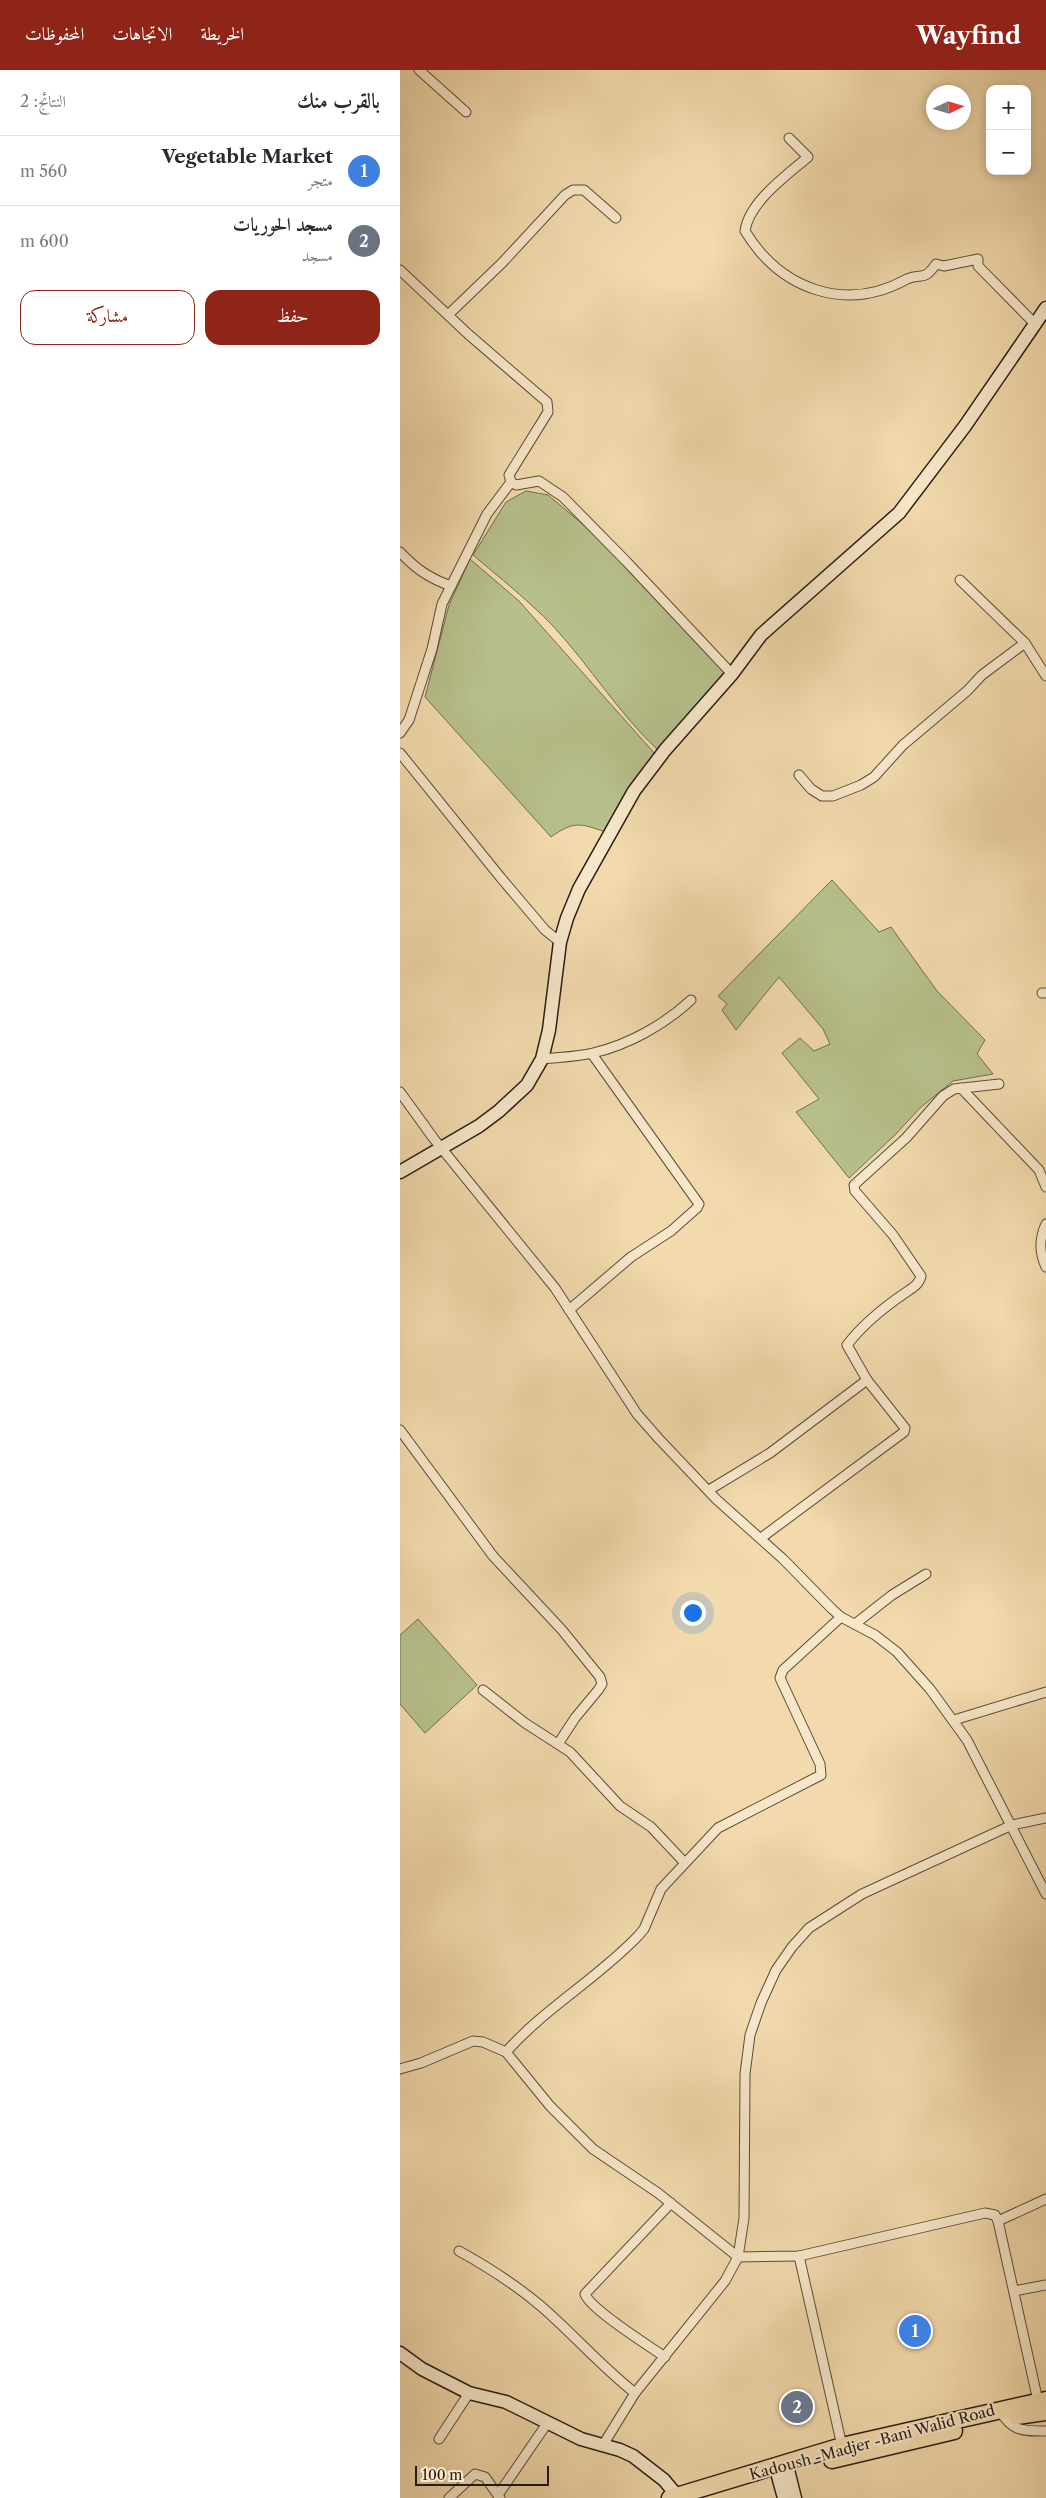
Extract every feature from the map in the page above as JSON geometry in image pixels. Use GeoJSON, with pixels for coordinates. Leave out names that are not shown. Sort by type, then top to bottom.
{"type":"FeatureCollection","features":[{"type":"Feature","properties":{"kind":"highway"},"geometry":{"type":"LineString","coordinates":[[700,2498],[782,2468],[1002,2414],[1041,2400]]}},
{"type":"Feature","properties":{"kind":"highway","name":"Kadoush -Madjer -Bani Walid Road"},"geometry":{"type":"LineString","coordinates":[[675,2497],[782,2468],[842,2446],[1002,2414]]}},
{"type":"Feature","properties":{"kind":"street"},"geometry":{"type":"LineString","coordinates":[[419,70],[466,112]]}},
{"type":"Feature","properties":{"kind":"street"},"geometry":{"type":"LineString","coordinates":[[789,138],[808,157],[758,203],[747,219],[745,231],[763,256],[788,278],[801,285],[837,295],[862,295],[895,287],[910,278],[927,275],[936,264],[944,266],[978,259],[978,266],[1036,325]]}},
{"type":"Feature","properties":{"kind":"street"},"geometry":{"type":"LineString","coordinates":[[449,314],[502,263],[565,195],[573,190],[584,190],[616,218]]}},
{"type":"Feature","properties":{"kind":"street"},"geometry":{"type":"LineString","coordinates":[[400,270],[422,292],[449,314],[475,341],[547,402],[549,407],[520,455],[510,475],[511,482],[487,514],[442,604],[432,649],[408,720],[400,733]]}},
{"type":"Feature","properties":{"kind":"street"},"geometry":{"type":"LineString","coordinates":[[400,1172],[479,1126],[500,1111],[527,1085],[542,1058],[549,1030],[560,942],[567,918],[579,889],[634,791],[665,750],[732,674],[761,635],[789,608],[880,532],[899,513],[959,434],[1046,308]]}},
{"type":"Feature","properties":{"kind":"street"},"geometry":{"type":"LineString","coordinates":[[511,482],[516,485],[539,481],[563,497],[732,674]]}},
{"type":"Feature","properties":{"kind":"street"},"geometry":{"type":"LineString","coordinates":[[400,552],[417,570],[431,579],[451,586]]}},
{"type":"Feature","properties":{"kind":"street"},"geometry":{"type":"LineString","coordinates":[[960,580],[1025,643],[1046,676]]}},
{"type":"Feature","properties":{"kind":"street"},"geometry":{"type":"LineString","coordinates":[[799,775],[811,789],[822,796],[833,796],[861,785],[874,777],[903,745],[967,692],[982,675],[1025,643]]}},
{"type":"Feature","properties":{"kind":"street"},"geometry":{"type":"LineString","coordinates":[[400,753],[545,930],[560,942]]}},
{"type":"Feature","properties":{"kind":"street"},"geometry":{"type":"LineString","coordinates":[[542,1058],[592,1054],[622,1044],[657,1026],[691,1000]]}},
{"type":"Feature","properties":{"kind":"street"},"geometry":{"type":"LineString","coordinates":[[569,1310],[631,1257],[671,1231],[699,1204],[592,1054]]}},
{"type":"Feature","properties":{"kind":"street"},"geometry":{"type":"LineString","coordinates":[[761,1538],[904,1432],[905,1428],[867,1380],[847,1345],[851,1338],[886,1305],[916,1286],[921,1276],[892,1236],[855,1191],[854,1185],[906,1138],[943,1096],[961,1088],[999,1084]]}},
{"type":"Feature","properties":{"kind":"street"},"geometry":{"type":"LineString","coordinates":[[961,1088],[1038,1170],[1046,1187]]}},
{"type":"Feature","properties":{"kind":"street"},"geometry":{"type":"LineString","coordinates":[[400,1092],[555,1288],[637,1414],[732,1514],[761,1538],[841,1617],[875,1635],[897,1652],[930,1689],[954,1720],[1012,1825],[1046,1894]]}},
{"type":"Feature","properties":{"kind":"street"},"geometry":{"type":"LineString","coordinates":[[1046,1224],[1040,1245],[1041,1256],[1046,1267]]}},
{"type":"Feature","properties":{"kind":"street"},"geometry":{"type":"LineString","coordinates":[[709,1490],[786,1442],[867,1380]]}},
{"type":"Feature","properties":{"kind":"street"},"geometry":{"type":"LineString","coordinates":[[400,1430],[493,1556],[562,1630],[600,1677],[602,1684],[599,1690],[575,1718],[558,1744]]}},
{"type":"Feature","properties":{"kind":"street"},"geometry":{"type":"LineString","coordinates":[[855,1624],[892,1595],[926,1574]]}},
{"type":"Feature","properties":{"kind":"street"},"geometry":{"type":"LineString","coordinates":[[506,2052],[517,2040],[588,1981],[638,1936],[644,1929],[661,1889],[684,1862],[718,1828],[821,1775],[820,1764],[780,1678],[783,1670],[841,1617]]}},
{"type":"Feature","properties":{"kind":"street"},"geometry":{"type":"LineString","coordinates":[[483,1690],[525,1724],[570,1752],[620,1806],[651,1827],[684,1862]]}},
{"type":"Feature","properties":{"kind":"street"},"geometry":{"type":"LineString","coordinates":[[954,1720],[1046,1692]]}},
{"type":"Feature","properties":{"kind":"street"},"geometry":{"type":"LineString","coordinates":[[603,2445],[635,2394],[725,2281],[738,2257],[744,2218],[746,2064],[750,2035],[760,2003],[776,1970],[792,1947],[809,1928],[862,1894],[1012,1825],[1046,1818]]}},
{"type":"Feature","properties":{"kind":"street"},"geometry":{"type":"LineString","coordinates":[[400,2069],[421,2063],[473,2041],[483,2042],[506,2052],[556,2111],[592,2149],[671,2204],[738,2257],[800,2256],[985,2213],[995,2215],[1041,2400]]}},
{"type":"Feature","properties":{"kind":"street"},"geometry":{"type":"LineString","coordinates":[[998,2221],[1046,2199]]}},
{"type":"Feature","properties":{"kind":"street"},"geometry":{"type":"LineString","coordinates":[[664,2357],[609,2318],[586,2299],[585,2294],[671,2204]]}},
{"type":"Feature","properties":{"kind":"street"},"geometry":{"type":"LineString","coordinates":[[459,2250],[490,2268],[543,2308],[607,2370],[635,2394]]}},
{"type":"Feature","properties":{"kind":"street"},"geometry":{"type":"LineString","coordinates":[[800,2256],[842,2446]]}},
{"type":"Feature","properties":{"kind":"street"},"geometry":{"type":"LineString","coordinates":[[1014,2291],[1046,2285]]}},
{"type":"Feature","properties":{"kind":"street"},"geometry":{"type":"LineString","coordinates":[[400,2354],[422,2369],[470,2393],[506,2402],[581,2440],[603,2445],[633,2456],[664,2480],[675,2497]]}},
{"type":"Feature","properties":{"kind":"street"},"geometry":{"type":"LineString","coordinates":[[1041,2400],[1046,2385]]}},
{"type":"Feature","properties":{"kind":"street"},"geometry":{"type":"LineString","coordinates":[[439,2439],[470,2393]]}},
{"type":"Feature","properties":{"kind":"street"},"geometry":{"type":"LineString","coordinates":[[1002,2414],[1014,2428],[1046,2431]]}},
{"type":"Feature","properties":{"kind":"street"},"geometry":{"type":"LineString","coordinates":[[449,2498],[475,2474],[486,2478],[499,2496],[548,2422]]}},
{"type":"Feature","properties":{"kind":"street"},"geometry":{"type":"LineString","coordinates":[[782,2468],[784,2498]]}},
{"type":"Feature","properties":{"kind":"street"},"geometry":{"type":"LineString","coordinates":[[782,2468],[795,2498]]}},
{"type":"Feature","properties":{"kind":"green space"},"geometry":{"type":"Polygon","coordinates":[[[526,491],[548,495],[592,532],[727,675],[659,751],[644,737],[553,626],[524,598],[473,555],[506,502],[526,491]]]}},
{"type":"Feature","properties":{"kind":"green space"},"geometry":{"type":"Polygon","coordinates":[[[470,559],[519,601],[655,754],[605,832],[577,825],[565,828],[551,837],[425,697],[449,605],[470,559]]]}},
{"type":"Feature","properties":{"kind":"green space"},"geometry":{"type":"Polygon","coordinates":[[[832,880],[879,932],[891,927],[937,991],[985,1040],[977,1054],[993,1074],[953,1081],[920,1108],[895,1135],[849,1178],[796,1112],[819,1099],[782,1053],[800,1038],[814,1051],[830,1044],[823,1029],[779,977],[736,1030],[722,1010],[727,1004],[718,996],[832,880]]]}},
{"type":"Feature","properties":{"kind":"green space"},"geometry":{"type":"Polygon","coordinates":[[[418,1619],[477,1685],[425,1733],[400,1704],[400,1635],[418,1619]]]}},
{"type":"Feature","properties":{"kind":"place","name":"Vegetable Market"},"geometry":{"type":"Point","coordinates":[915,2331]}},
{"type":"Feature","properties":{"kind":"place","name":"مسجد الحوريات"},"geometry":{"type":"Point","coordinates":[797,2407]}}]}
